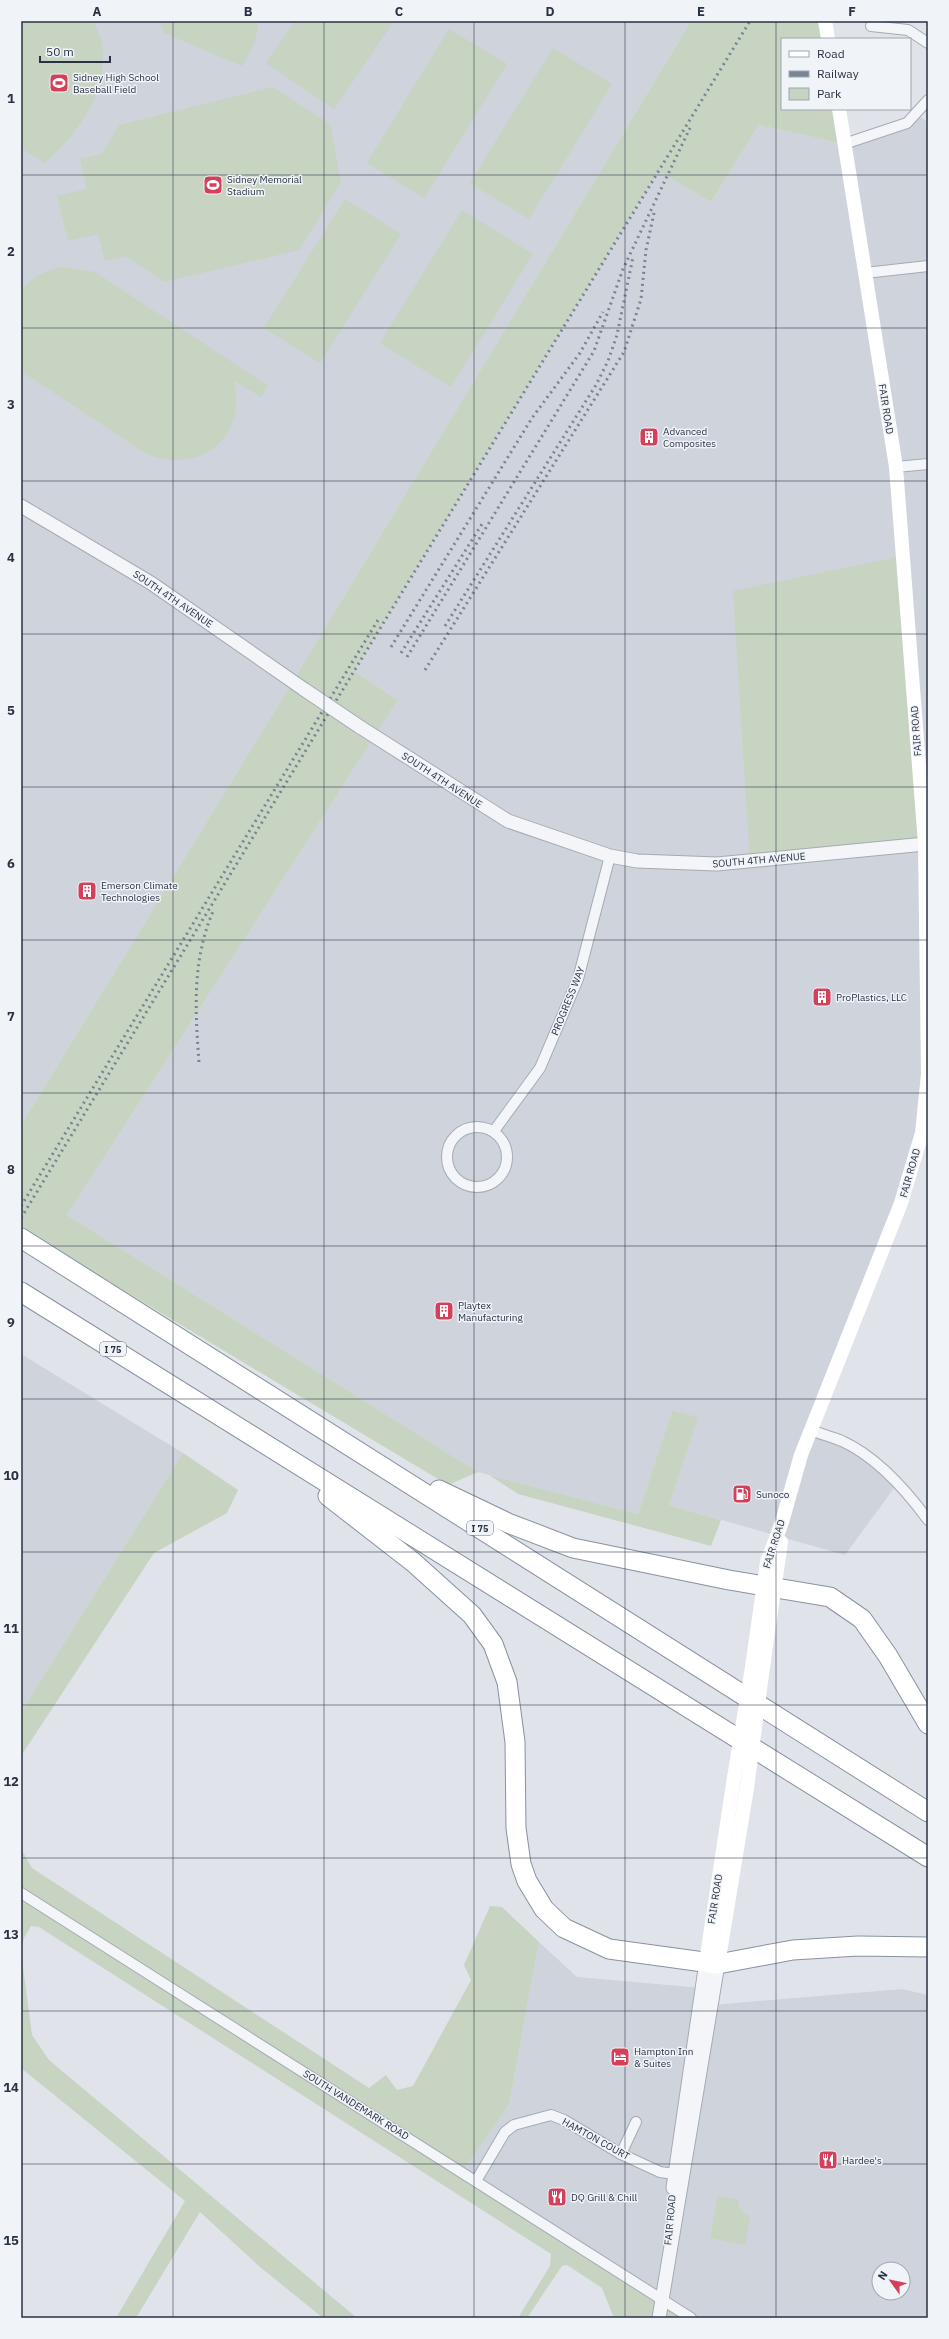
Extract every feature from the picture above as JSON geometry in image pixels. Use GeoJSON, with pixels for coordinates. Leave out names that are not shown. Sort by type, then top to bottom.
{"type":"FeatureCollection","features":[{"type":"Feature","properties":{"kind":"highway","name":"I 75"},"geometry":{"type":"LineString","coordinates":[[27,1241],[928,1812]]}},
{"type":"Feature","properties":{"kind":"highway","name":"I 75"},"geometry":{"type":"LineString","coordinates":[[21,1292],[928,1857]]}},
{"type":"Feature","properties":{"kind":"highway"},"geometry":{"type":"LineString","coordinates":[[263,1391],[428,1485],[508,1523],[573,1548],[768,1587],[830,1597],[862,1619],[888,1656],[928,1724]]}},
{"type":"Feature","properties":{"kind":"highway"},"geometry":{"type":"LineString","coordinates":[[205,1407],[302,1476],[413,1562],[472,1615],[493,1644],[507,1682],[515,1742],[516,1828],[521,1864],[527,1881],[544,1909],[564,1928],[608,1949],[712,1963],[793,1950],[858,1946],[928,1947]]}},
{"type":"Feature","properties":{"kind":"main road"},"geometry":{"type":"LineString","coordinates":[[825,21],[828,38]]}},
{"type":"Feature","properties":{"kind":"main road","name":"FAIR ROAD"},"geometry":{"type":"LineString","coordinates":[[712,1963],[747,1788],[757,1671],[768,1587],[787,1502],[810,1430],[901,1203],[925,1134],[928,1074],[926,844],[896,467],[839,110]]}},
{"type":"Feature","properties":{"kind":"main road","name":"FAIR ROAD"},"geometry":{"type":"LineString","coordinates":[[712,1963],[734,1778],[757,1671]]}},
{"type":"Feature","properties":{"kind":"street"},"geometry":{"type":"LineString","coordinates":[[871,26],[908,30],[928,43]]}},
{"type":"Feature","properties":{"kind":"street"},"geometry":{"type":"LineString","coordinates":[[844,144],[907,123],[928,100]]}},
{"type":"Feature","properties":{"kind":"street"},"geometry":{"type":"LineString","coordinates":[[865,273],[928,266]]}},
{"type":"Feature","properties":{"kind":"street"},"geometry":{"type":"LineString","coordinates":[[896,467],[928,464]]}},
{"type":"Feature","properties":{"kind":"street","name":"SOUTH 4TH AVENUE"},"geometry":{"type":"LineString","coordinates":[[21,506],[151,583],[360,727],[482,806],[508,821],[610,856],[637,861],[717,864],[926,844]]}},
{"type":"Feature","properties":{"kind":"street","name":"PROGRESS WAY"},"geometry":{"type":"LineString","coordinates":[[494,1131],[540,1068],[578,979],[610,856]]}},
{"type":"Feature","properties":{"kind":"street"},"geometry":{"type":"LineString","coordinates":[[474,1126],[494,1131],[502,1139],[506,1150],[507,1161],[503,1172],[496,1180],[488,1186],[468,1186],[452,1176],[447,1164],[446,1152],[450,1142],[460,1131],[474,1126]]}},
{"type":"Feature","properties":{"kind":"street"},"geometry":{"type":"LineString","coordinates":[[810,1430],[843,1442],[875,1463],[913,1500],[928,1520]]}},
{"type":"Feature","properties":{"kind":"street","name":"SOUTH VANDEMARK ROAD"},"geometry":{"type":"LineString","coordinates":[[21,1893],[691,2318]]}},
{"type":"Feature","properties":{"kind":"street","name":"FAIR ROAD"},"geometry":{"type":"LineString","coordinates":[[662,2300],[674,2174],[712,1963]]}},
{"type":"Feature","properties":{"kind":"street","name":"FAIR ROAD"},"geometry":{"type":"LineString","coordinates":[[659,2318],[712,1963]]}},
{"type":"Feature","properties":{"kind":"street","name":"HAMTON COURT"},"geometry":{"type":"LineString","coordinates":[[476,2181],[505,2132],[514,2125],[551,2115],[564,2120],[621,2154],[660,2172],[674,2174]]}},
{"type":"Feature","properties":{"kind":"street"},"geometry":{"type":"LineString","coordinates":[[621,2154],[636,2122]]}},
{"type":"Feature","properties":{"kind":"shaded area"},"geometry":{"type":"Polygon","coordinates":[[[21,21],[691,21],[293,681],[21,1125],[21,21]]]}},
{"type":"Feature","properties":{"kind":"shaded area"},"geometry":{"type":"Polygon","coordinates":[[[916,114],[928,122],[928,1134],[811,1430],[843,1442],[897,1484],[845,1555],[669,1505],[697,1417],[674,1410],[638,1514],[478,1472],[67,1215],[398,700],[354,671],[658,171],[711,202],[759,125],[844,144],[916,114]]]}},
{"type":"Feature","properties":{"kind":"shaded area"},"geometry":{"type":"Polygon","coordinates":[[[21,1354],[183,1453],[21,1712],[21,1354]]]}},
{"type":"Feature","properties":{"kind":"shaded area"},"geometry":{"type":"Polygon","coordinates":[[[539,1942],[577,1977],[714,1989],[712,2005],[902,1989],[928,1995],[928,2318],[691,2318],[462,2172],[509,2105],[539,1942]]]}},
{"type":"Feature","properties":{"kind":"green space","name":"Sidney High School Baseball Field"},"geometry":{"type":"Polygon","coordinates":[[[21,21],[93,21],[100,35],[102,44],[103,62],[96,95],[80,124],[45,163],[21,148],[21,21]]]}},
{"type":"Feature","properties":{"kind":"green space"},"geometry":{"type":"Polygon","coordinates":[[[160,21],[258,21],[253,45],[242,66],[164,33],[160,21]]]}},
{"type":"Feature","properties":{"kind":"green space"},"geometry":{"type":"Polygon","coordinates":[[[295,21],[394,21],[334,109],[266,63],[295,21]]]}},
{"type":"Feature","properties":{"kind":"green space"},"geometry":{"type":"Polygon","coordinates":[[[691,21],[825,21],[828,38],[781,38],[781,110],[839,110],[844,144],[759,125],[711,202],[658,171],[354,671],[398,700],[67,1215],[478,1472],[448,1485],[21,1229],[21,1125],[293,681],[691,21]]]}},
{"type":"Feature","properties":{"kind":"green space"},"geometry":{"type":"Polygon","coordinates":[[[449,29],[507,64],[424,198],[367,163],[449,29]]]}},
{"type":"Feature","properties":{"kind":"green space"},"geometry":{"type":"Polygon","coordinates":[[[553,48],[612,84],[529,219],[470,183],[553,48]]]}},
{"type":"Feature","properties":{"kind":"green space","name":"Sidney Memorial Stadium"},"geometry":{"type":"Polygon","coordinates":[[[273,87],[330,124],[341,182],[299,250],[164,282],[126,256],[105,261],[98,234],[68,241],[57,196],[87,189],[80,159],[102,154],[119,125],[273,87]]]}},
{"type":"Feature","properties":{"kind":"green space"},"geometry":{"type":"Polygon","coordinates":[[[345,199],[401,234],[320,363],[264,328],[345,199]]]}},
{"type":"Feature","properties":{"kind":"green space"},"geometry":{"type":"Polygon","coordinates":[[[462,210],[533,254],[451,387],[380,343],[462,210]]]}},
{"type":"Feature","properties":{"kind":"green space"},"geometry":{"type":"Polygon","coordinates":[[[62,267],[95,272],[268,386],[261,397],[235,381],[235,416],[227,434],[208,452],[196,457],[171,460],[145,453],[21,371],[21,290],[30,281],[40,275],[50,270],[62,267]]]}},
{"type":"Feature","properties":{"kind":"green space"},"geometry":{"type":"Polygon","coordinates":[[[902,556],[925,844],[750,862],[733,591],[902,556]]]}},
{"type":"Feature","properties":{"kind":"green space"},"geometry":{"type":"Polygon","coordinates":[[[673,1410],[698,1417],[669,1505],[721,1520],[711,1546],[518,1494],[489,1475],[638,1514],[673,1410]]]}},
{"type":"Feature","properties":{"kind":"green space"},"geometry":{"type":"Polygon","coordinates":[[[183,1453],[238,1490],[227,1513],[154,1553],[21,1756],[21,1712],[183,1453]]]}},
{"type":"Feature","properties":{"kind":"green space"},"geometry":{"type":"Polygon","coordinates":[[[21,1849],[32,1868],[369,2088],[386,2075],[397,2090],[413,2086],[471,1980],[464,1965],[490,1906],[502,1907],[539,1942],[509,2105],[462,2172],[691,2318],[614,2318],[602,2288],[567,2265],[562,2266],[527,2318],[518,2318],[550,2266],[551,2254],[39,1927],[31,1926],[24,1938],[21,1951],[21,1849]]]}},
{"type":"Feature","properties":{"kind":"green space"},"geometry":{"type":"Polygon","coordinates":[[[21,1952],[32,2035],[49,2060],[357,2318],[323,2318],[260,2267],[200,2212],[136,2318],[116,2318],[185,2201],[21,2068],[21,1952]]]}},
{"type":"Feature","properties":{"kind":"green space"},"geometry":{"type":"Polygon","coordinates":[[[718,2196],[739,2200],[738,2208],[743,2209],[743,2214],[750,2216],[745,2245],[710,2238],[718,2196]]]}},
{"type":"Feature","properties":{"kind":"railway"},"geometry":{"type":"LineString","coordinates":[[21,1218],[750,21]]}},
{"type":"Feature","properties":{"kind":"railway"},"geometry":{"type":"LineString","coordinates":[[407,657],[594,351],[623,269],[690,128]]}},
{"type":"Feature","properties":{"kind":"railway"},"geometry":{"type":"LineString","coordinates":[[425,670],[624,352],[641,299],[646,250],[654,213]]}},
{"type":"Feature","properties":{"kind":"railway"},"geometry":{"type":"LineString","coordinates":[[445,626],[596,385],[608,361],[617,335],[633,257]]}},
{"type":"Feature","properties":{"kind":"railway"},"geometry":{"type":"LineString","coordinates":[[391,647],[532,418],[580,353],[603,312]]}},
{"type":"Feature","properties":{"kind":"railway"},"geometry":{"type":"LineString","coordinates":[[401,653],[482,524]]}},
{"type":"Feature","properties":{"kind":"railway"},"geometry":{"type":"LineString","coordinates":[[21,1206],[378,620]]}},
{"type":"Feature","properties":{"kind":"railway"},"geometry":{"type":"LineString","coordinates":[[199,1062],[196,1003],[197,984],[202,947],[214,909]]}},
{"type":"Feature","properties":{"kind":"place","name":"Sidney High School Baseball Field"},"geometry":{"type":"Point","coordinates":[59,83]}},
{"type":"Feature","properties":{"kind":"place","name":"Sidney Memorial Stadium"},"geometry":{"type":"Point","coordinates":[213,185]}},
{"type":"Feature","properties":{"kind":"place","name":"Advanced Composites"},"geometry":{"type":"Point","coordinates":[649,437]}},
{"type":"Feature","properties":{"kind":"place","name":"Emerson Climate Technologies"},"geometry":{"type":"Point","coordinates":[87,891]}},
{"type":"Feature","properties":{"kind":"place","name":"ProPlastics, LLC"},"geometry":{"type":"Point","coordinates":[822,997]}},
{"type":"Feature","properties":{"kind":"place","name":"Playtex Manufacturing"},"geometry":{"type":"Point","coordinates":[444,1311]}},
{"type":"Feature","properties":{"kind":"place","name":"Sunoco"},"geometry":{"type":"Point","coordinates":[742,1494]}},
{"type":"Feature","properties":{"kind":"place","name":"Hampton Inn & Suites"},"geometry":{"type":"Point","coordinates":[620,2057]}},
{"type":"Feature","properties":{"kind":"place","name":"Hardee's"},"geometry":{"type":"Point","coordinates":[828,2160]}},
{"type":"Feature","properties":{"kind":"place","name":"DQ Grill & Chill"},"geometry":{"type":"Point","coordinates":[557,2197]}}]}
